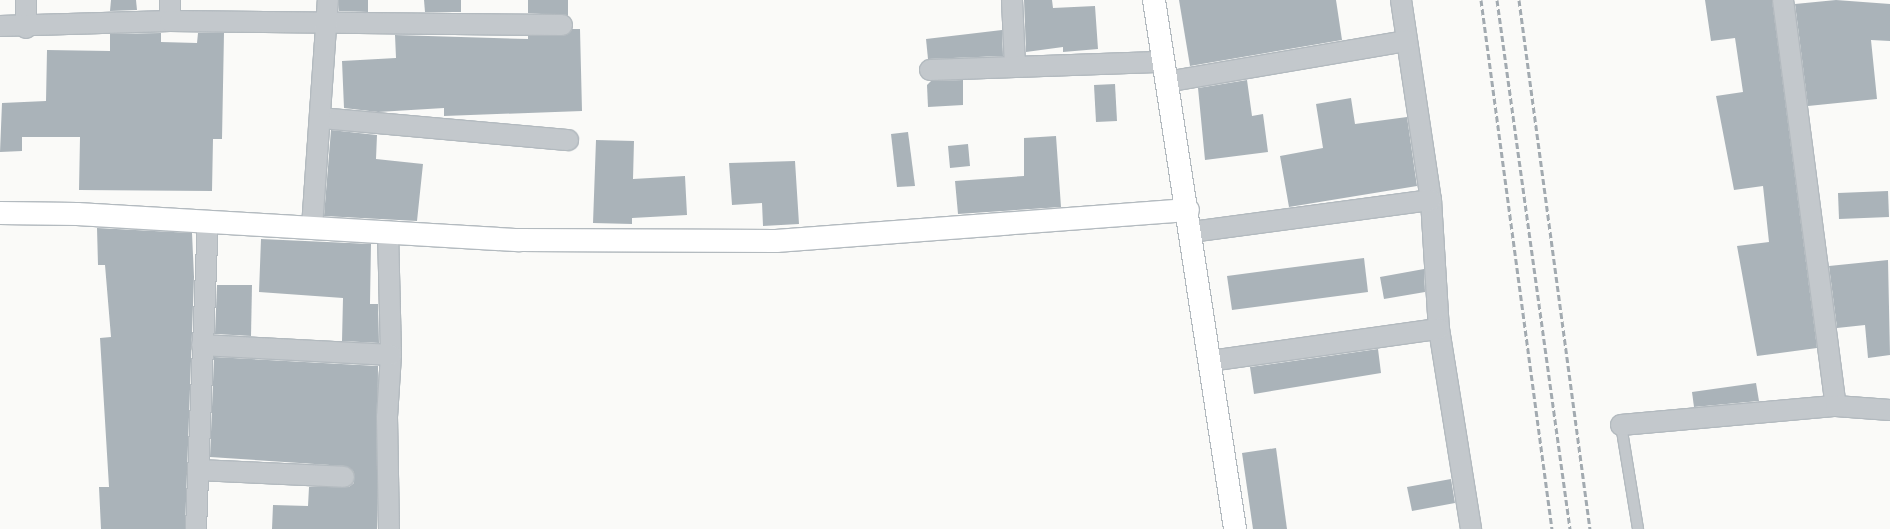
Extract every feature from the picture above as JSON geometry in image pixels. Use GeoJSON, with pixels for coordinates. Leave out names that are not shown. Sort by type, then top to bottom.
{"type":"FeatureCollection","features":[{"type":"Feature","properties":{"kind":"street"},"geometry":{"type":"LineString","coordinates":[[26,0],[26,28]]}},
{"type":"Feature","properties":{"kind":"street"},"geometry":{"type":"LineString","coordinates":[[170,0],[170,21]]}},
{"type":"Feature","properties":{"kind":"street"},"geometry":{"type":"LineString","coordinates":[[312,227],[329,23],[328,0]]}},
{"type":"Feature","properties":{"kind":"street"},"geometry":{"type":"LineString","coordinates":[[1012,0],[1015,66]]}},
{"type":"Feature","properties":{"kind":"street"},"geometry":{"type":"LineString","coordinates":[[1154,0],[1188,210],[1235,529]]}},
{"type":"Feature","properties":{"kind":"street"},"geometry":{"type":"LineString","coordinates":[[1401,0],[1431,200],[1438,328],[1471,529]]}},
{"type":"Feature","properties":{"kind":"street"},"geometry":{"type":"LineString","coordinates":[[1783,0],[1836,406]]}},
{"type":"Feature","properties":{"kind":"street"},"geometry":{"type":"LineString","coordinates":[[0,26],[26,28],[170,21],[562,25]]}},
{"type":"Feature","properties":{"kind":"street"},"geometry":{"type":"LineString","coordinates":[[930,70],[1015,66],[1165,72],[1407,41]]}},
{"type":"Feature","properties":{"kind":"street"},"geometry":{"type":"LineString","coordinates":[[321,118],[568,140]]}},
{"type":"Feature","properties":{"kind":"street"},"geometry":{"type":"LineString","coordinates":[[1191,232],[1431,200]]}},
{"type":"Feature","properties":{"kind":"street"},"geometry":{"type":"LineString","coordinates":[[0,213],[208,221],[519,240],[776,241],[1188,210]]}},
{"type":"Feature","properties":{"kind":"street"},"geometry":{"type":"LineString","coordinates":[[196,529],[208,221]]}},
{"type":"Feature","properties":{"kind":"street"},"geometry":{"type":"LineString","coordinates":[[388,231],[391,355],[387,417],[389,529]]}},
{"type":"Feature","properties":{"kind":"street"},"geometry":{"type":"LineString","coordinates":[[1210,361],[1438,328]]}},
{"type":"Feature","properties":{"kind":"street"},"geometry":{"type":"LineString","coordinates":[[202,345],[391,355]]}},
{"type":"Feature","properties":{"kind":"street"},"geometry":{"type":"LineString","coordinates":[[1621,424],[1836,406],[1890,410]]}},
{"type":"Feature","properties":{"kind":"street"},"geometry":{"type":"LineString","coordinates":[[198,470],[344,477]]}},
{"type":"Feature","properties":{"kind":"lane"},"geometry":{"type":"LineString","coordinates":[[1621,424],[1638,529]]}},
{"type":"Feature","properties":{"kind":"building"},"geometry":{"type":"Polygon","coordinates":[[[111,0],[136,0],[137,10],[110,11],[111,0]]]}},
{"type":"Feature","properties":{"kind":"building"},"geometry":{"type":"Polygon","coordinates":[[[339,0],[368,0],[368,12],[339,11],[339,0]]]}},
{"type":"Feature","properties":{"kind":"building"},"geometry":{"type":"Polygon","coordinates":[[[424,0],[461,0],[461,12],[425,12],[424,0]]]}},
{"type":"Feature","properties":{"kind":"building"},"geometry":{"type":"Polygon","coordinates":[[[528,0],[568,0],[568,16],[528,13],[528,0]]]}},
{"type":"Feature","properties":{"kind":"building"},"geometry":{"type":"Polygon","coordinates":[[[1024,0],[1052,0],[1053,8],[1095,6],[1098,49],[1063,52],[1063,47],[1026,52],[1024,0]]]}},
{"type":"Feature","properties":{"kind":"building"},"geometry":{"type":"Polygon","coordinates":[[[1179,0],[1336,0],[1342,40],[1190,66],[1179,0]]]}},
{"type":"Feature","properties":{"kind":"building"},"geometry":{"type":"Polygon","coordinates":[[[1705,0],[1772,0],[1817,348],[1757,356],[1737,246],[1769,242],[1763,186],[1734,190],[1716,96],[1743,92],[1735,38],[1711,41],[1705,0]]]}},
{"type":"Feature","properties":{"kind":"building"},"geometry":{"type":"Polygon","coordinates":[[[1836,0],[1890,4],[1890,41],[1871,40],[1877,99],[1808,106],[1795,4],[1836,0]]]}},
{"type":"Feature","properties":{"kind":"building"},"geometry":{"type":"Polygon","coordinates":[[[572,29],[580,29],[582,111],[444,116],[444,108],[378,112],[344,108],[342,61],[396,58],[395,35],[528,39],[528,36],[562,36],[572,29]]]}},
{"type":"Feature","properties":{"kind":"building"},"geometry":{"type":"Polygon","coordinates":[[[1002,30],[1003,56],[928,59],[926,39],[1002,30]]]}},
{"type":"Feature","properties":{"kind":"building"},"geometry":{"type":"Polygon","coordinates":[[[161,33],[161,42],[197,43],[198,33],[224,33],[222,139],[213,139],[212,191],[79,190],[80,137],[22,137],[22,151],[0,152],[2,103],[46,101],[47,50],[110,51],[110,34],[161,33]]]}},
{"type":"Feature","properties":{"kind":"building"},"geometry":{"type":"Polygon","coordinates":[[[963,80],[963,105],[928,107],[927,85],[931,81],[963,80]]]}},
{"type":"Feature","properties":{"kind":"building"},"geometry":{"type":"Polygon","coordinates":[[[1247,80],[1252,116],[1263,114],[1268,152],[1205,160],[1198,88],[1247,80]]]}},
{"type":"Feature","properties":{"kind":"building"},"geometry":{"type":"Polygon","coordinates":[[[1115,84],[1117,121],[1096,122],[1094,85],[1115,84]]]}},
{"type":"Feature","properties":{"kind":"building"},"geometry":{"type":"Polygon","coordinates":[[[1351,98],[1355,124],[1407,117],[1417,186],[1289,207],[1280,156],[1323,148],[1316,104],[1351,98]]]}},
{"type":"Feature","properties":{"kind":"building"},"geometry":{"type":"Polygon","coordinates":[[[331,130],[377,135],[376,159],[423,164],[417,221],[324,216],[331,130]]]}},
{"type":"Feature","properties":{"kind":"building"},"geometry":{"type":"Polygon","coordinates":[[[908,132],[915,186],[897,187],[891,134],[908,132]]]}},
{"type":"Feature","properties":{"kind":"building"},"geometry":{"type":"Polygon","coordinates":[[[1056,136],[1061,207],[958,214],[955,181],[1024,176],[1024,138],[1056,136]]]}},
{"type":"Feature","properties":{"kind":"building"},"geometry":{"type":"Polygon","coordinates":[[[596,140],[634,141],[633,179],[685,176],[687,215],[632,218],[632,224],[593,223],[596,140]]]}},
{"type":"Feature","properties":{"kind":"building"},"geometry":{"type":"Polygon","coordinates":[[[968,144],[970,166],[950,168],[948,146],[968,144]]]}},
{"type":"Feature","properties":{"kind":"building"},"geometry":{"type":"Polygon","coordinates":[[[795,161],[799,224],[763,226],[762,203],[732,205],[729,163],[795,161]]]}},
{"type":"Feature","properties":{"kind":"building"},"geometry":{"type":"Polygon","coordinates":[[[1888,191],[1889,217],[1839,219],[1838,193],[1888,191]]]}},
{"type":"Feature","properties":{"kind":"building"},"geometry":{"type":"Polygon","coordinates":[[[97,228],[192,233],[194,277],[185,529],[101,529],[99,487],[109,487],[100,338],[111,337],[105,265],[98,265],[97,228]]]}},
{"type":"Feature","properties":{"kind":"building"},"geometry":{"type":"Polygon","coordinates":[[[261,239],[371,244],[370,304],[378,304],[379,343],[342,341],[343,298],[259,292],[261,239]]]}},
{"type":"Feature","properties":{"kind":"building"},"geometry":{"type":"Polygon","coordinates":[[[1364,258],[1368,292],[1232,310],[1227,276],[1364,258]]]}},
{"type":"Feature","properties":{"kind":"building"},"geometry":{"type":"Polygon","coordinates":[[[1888,260],[1890,355],[1868,358],[1865,325],[1837,328],[1829,266],[1888,260]]]}},
{"type":"Feature","properties":{"kind":"building"},"geometry":{"type":"Polygon","coordinates":[[[1424,269],[1425,292],[1384,299],[1380,277],[1424,269]]]}},
{"type":"Feature","properties":{"kind":"building"},"geometry":{"type":"Polygon","coordinates":[[[217,285],[252,285],[251,336],[215,334],[217,285]]]}},
{"type":"Feature","properties":{"kind":"building"},"geometry":{"type":"Polygon","coordinates":[[[1378,349],[1381,373],[1254,394],[1250,367],[1378,349]]]}},
{"type":"Feature","properties":{"kind":"building"},"geometry":{"type":"Polygon","coordinates":[[[214,357],[378,366],[377,529],[272,529],[273,505],[308,506],[309,487],[349,487],[354,483],[354,472],[345,466],[210,457],[214,357]]]}},
{"type":"Feature","properties":{"kind":"building"},"geometry":{"type":"Polygon","coordinates":[[[1756,383],[1759,401],[1694,407],[1692,392],[1756,383]]]}},
{"type":"Feature","properties":{"kind":"building"},"geometry":{"type":"Polygon","coordinates":[[[1276,448],[1287,529],[1253,529],[1242,453],[1276,448]]]}},
{"type":"Feature","properties":{"kind":"building"},"geometry":{"type":"Polygon","coordinates":[[[1451,479],[1455,503],[1412,511],[1407,487],[1451,479]]]}},
{"type":"Feature","properties":{"kind":"railway"},"geometry":{"type":"LineString","coordinates":[[1481,0],[1552,529]]}},
{"type":"Feature","properties":{"kind":"railway"},"geometry":{"type":"LineString","coordinates":[[1497,0],[1570,529]]}},
{"type":"Feature","properties":{"kind":"railway"},"geometry":{"type":"LineString","coordinates":[[1519,0],[1590,529]]}}]}
